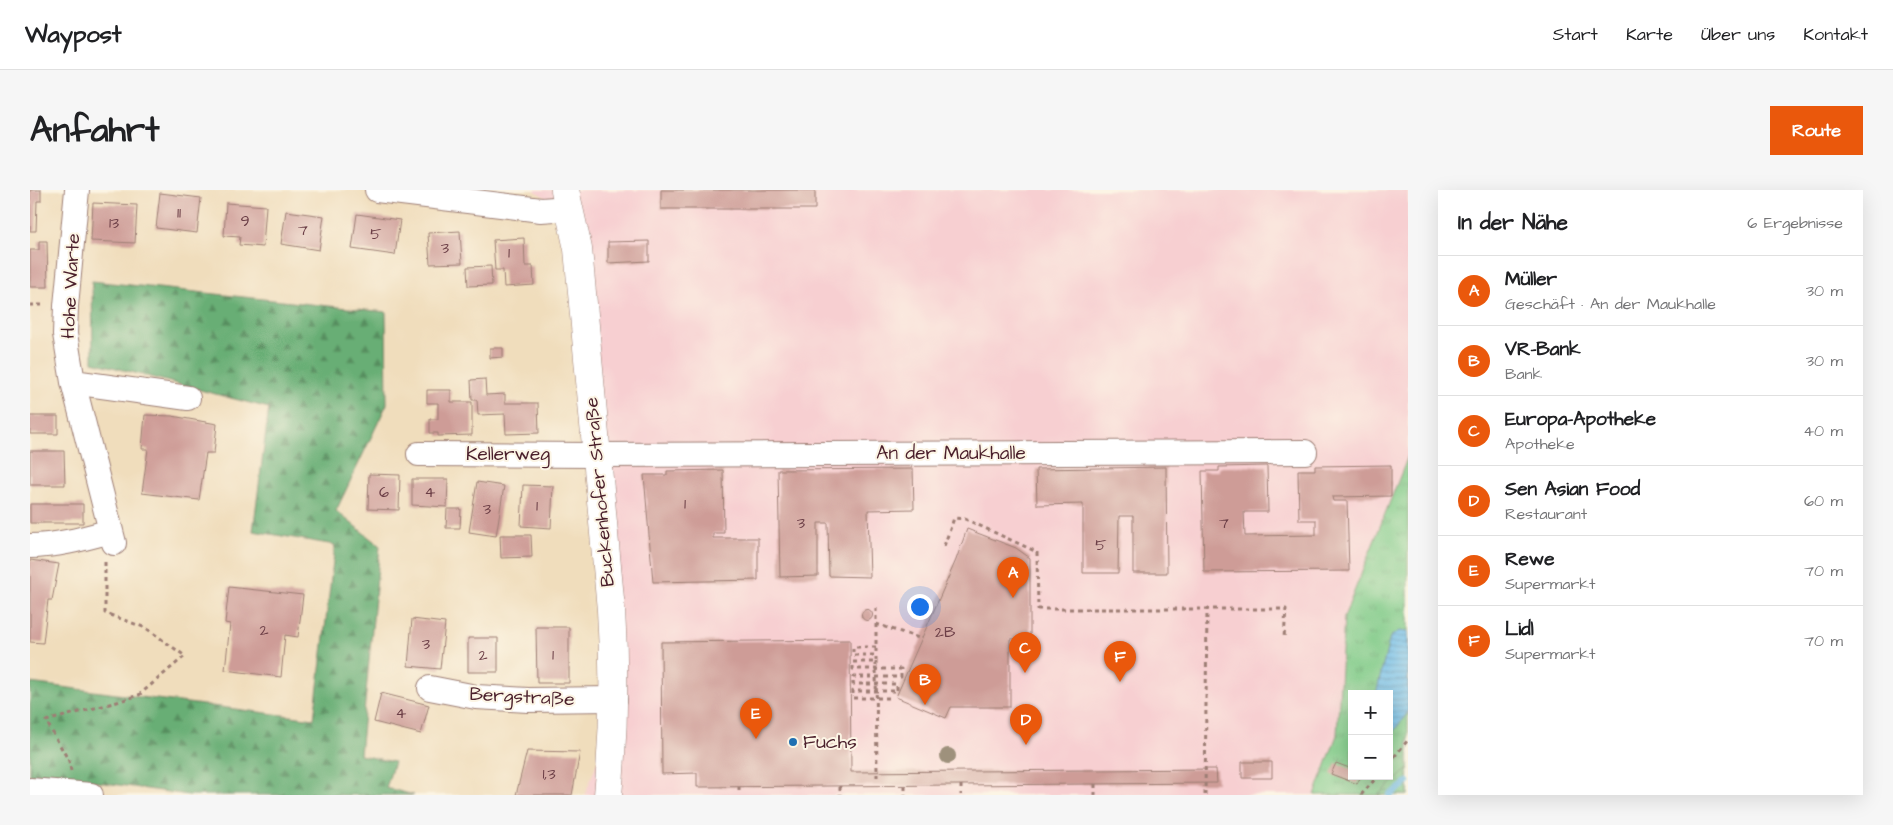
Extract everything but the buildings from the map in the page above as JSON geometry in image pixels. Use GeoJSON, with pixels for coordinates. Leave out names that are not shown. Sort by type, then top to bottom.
{"type":"FeatureCollection","features":[{"type":"Feature","properties":{"kind":"street","name":"Hohe Warte"},"geometry":{"type":"LineString","coordinates":[[78,190],[65,320],[72,382],[109,536]]}},
{"type":"Feature","properties":{"kind":"street"},"geometry":{"type":"LineString","coordinates":[[377,190],[541,210],[567,199]]}},
{"type":"Feature","properties":{"kind":"street","name":"Buckenhofer Straße"},"geometry":{"type":"LineString","coordinates":[[567,199],[578,249],[615,663],[615,699],[608,795]]}},
{"type":"Feature","properties":{"kind":"street"},"geometry":{"type":"LineString","coordinates":[[72,382],[188,398]]}},
{"type":"Feature","properties":{"kind":"street","name":"An der Maukhalle"},"geometry":{"type":"LineString","coordinates":[[596,455],[1305,452]]}},
{"type":"Feature","properties":{"kind":"street","name":"Kellerweg"},"geometry":{"type":"LineString","coordinates":[[419,454],[596,455]]}},
{"type":"Feature","properties":{"kind":"street"},"geometry":{"type":"LineString","coordinates":[[30,546],[109,536]]}},
{"type":"Feature","properties":{"kind":"street","name":"Bergstraße"},"geometry":{"type":"LineString","coordinates":[[430,688],[476,697],[502,699],[615,699]]}},
{"type":"Feature","properties":{"kind":"street"},"geometry":{"type":"LineString","coordinates":[[30,790],[84,794]]}},
{"type":"Feature","properties":{"kind":"path"},"geometry":{"type":"LineString","coordinates":[[944,546],[954,518],[965,519],[1037,552],[1038,609],[1286,609],[1284,638]]}},
{"type":"Feature","properties":{"kind":"path"},"geometry":{"type":"LineString","coordinates":[[84,794],[69,761],[46,721],[139,695],[185,656],[146,628],[105,613],[105,545],[109,536]]}},
{"type":"Feature","properties":{"kind":"path"},"geometry":{"type":"LineString","coordinates":[[876,608],[877,777]]}},
{"type":"Feature","properties":{"kind":"path"},"geometry":{"type":"LineString","coordinates":[[1205,795],[1207,610]]}},
{"type":"Feature","properties":{"kind":"path"},"geometry":{"type":"LineString","coordinates":[[876,624],[922,639]]}},
{"type":"Feature","properties":{"kind":"path"},"geometry":{"type":"LineString","coordinates":[[876,647],[853,647],[853,655],[876,655]]}},
{"type":"Feature","properties":{"kind":"path"},"geometry":{"type":"LineString","coordinates":[[876,662],[853,662],[853,669],[901,669],[901,676],[853,677],[853,684],[897,684],[897,690],[853,691],[853,698],[890,698]]}},
{"type":"Feature","properties":{"kind":"path"},"geometry":{"type":"LineString","coordinates":[[1393,758],[1408,740]]}},
{"type":"Feature","properties":{"kind":"path"},"geometry":{"type":"LineString","coordinates":[[1361,795],[1374,780]]}},
{"type":"Feature","properties":{"kind":"path"},"geometry":{"type":"LineString","coordinates":[[1095,784],[1095,795]]}},
{"type":"Feature","properties":{"kind":"path"},"geometry":{"type":"LineString","coordinates":[[961,785],[961,795]]}},
{"type":"Feature","properties":{"kind":"path"},"geometry":{"type":"LineString","coordinates":[[739,786],[739,795]]}},
{"type":"Feature","properties":{"kind":"path"},"geometry":{"type":"LineString","coordinates":[[840,786],[840,795]]}},
{"type":"Feature","properties":{"kind":"path"},"geometry":{"type":"LineString","coordinates":[[904,786],[905,795]]}},
{"type":"Feature","properties":{"kind":"shaded area"},"geometry":{"type":"Polygon","coordinates":[[[534,190],[1408,190],[1408,456],[1344,617],[1337,735],[1315,795],[585,795],[617,707],[573,216],[534,190]]]}},
{"type":"Feature","properties":{"kind":"green space"},"geometry":{"type":"Polygon","coordinates":[[[92,281],[386,312],[387,404],[336,511],[380,546],[360,755],[394,762],[386,788],[414,795],[189,795],[63,777],[30,775],[30,683],[314,719],[335,545],[253,531],[269,408],[93,362],[92,281]]]}},
{"type":"Feature","properties":{"kind":"green space"},"geometry":{"type":"Polygon","coordinates":[[[1408,456],[1408,795],[1315,795],[1337,735],[1344,617],[1408,456]]]}},
{"type":"Feature","properties":{"kind":"green space"},"geometry":{"type":"Polygon","coordinates":[[[1408,769],[1408,795],[1378,795],[1408,769]]]}},
{"type":"Feature","properties":{"kind":"water"},"geometry":{"type":"Polygon","coordinates":[[[1399,631],[1408,632],[1408,712],[1393,732],[1393,690],[1377,690],[1390,637],[1399,631]]]}},
{"type":"Feature","properties":{"kind":"waterway"},"geometry":{"type":"LineString","coordinates":[[1390,795],[1408,782]]}},
{"type":"Feature","properties":{"kind":"place","name":"Müller"},"geometry":{"type":"Point","coordinates":[1013,598]}},
{"type":"Feature","properties":{"kind":"place","name":"Europa-Apotheke"},"geometry":{"type":"Point","coordinates":[1025,673]}},
{"type":"Feature","properties":{"kind":"place","name":"Lidl"},"geometry":{"type":"Point","coordinates":[1120,682]}},
{"type":"Feature","properties":{"kind":"place","name":"VR-Bank"},"geometry":{"type":"Point","coordinates":[925,705]}},
{"type":"Feature","properties":{"kind":"place","name":"Rewe"},"geometry":{"type":"Point","coordinates":[756,739]}},
{"type":"Feature","properties":{"kind":"place","name":"Fuchs"},"geometry":{"type":"Point","coordinates":[793,742]}},
{"type":"Feature","properties":{"kind":"place","name":"Sen Asian Food"},"geometry":{"type":"Point","coordinates":[1026,745]}}]}
